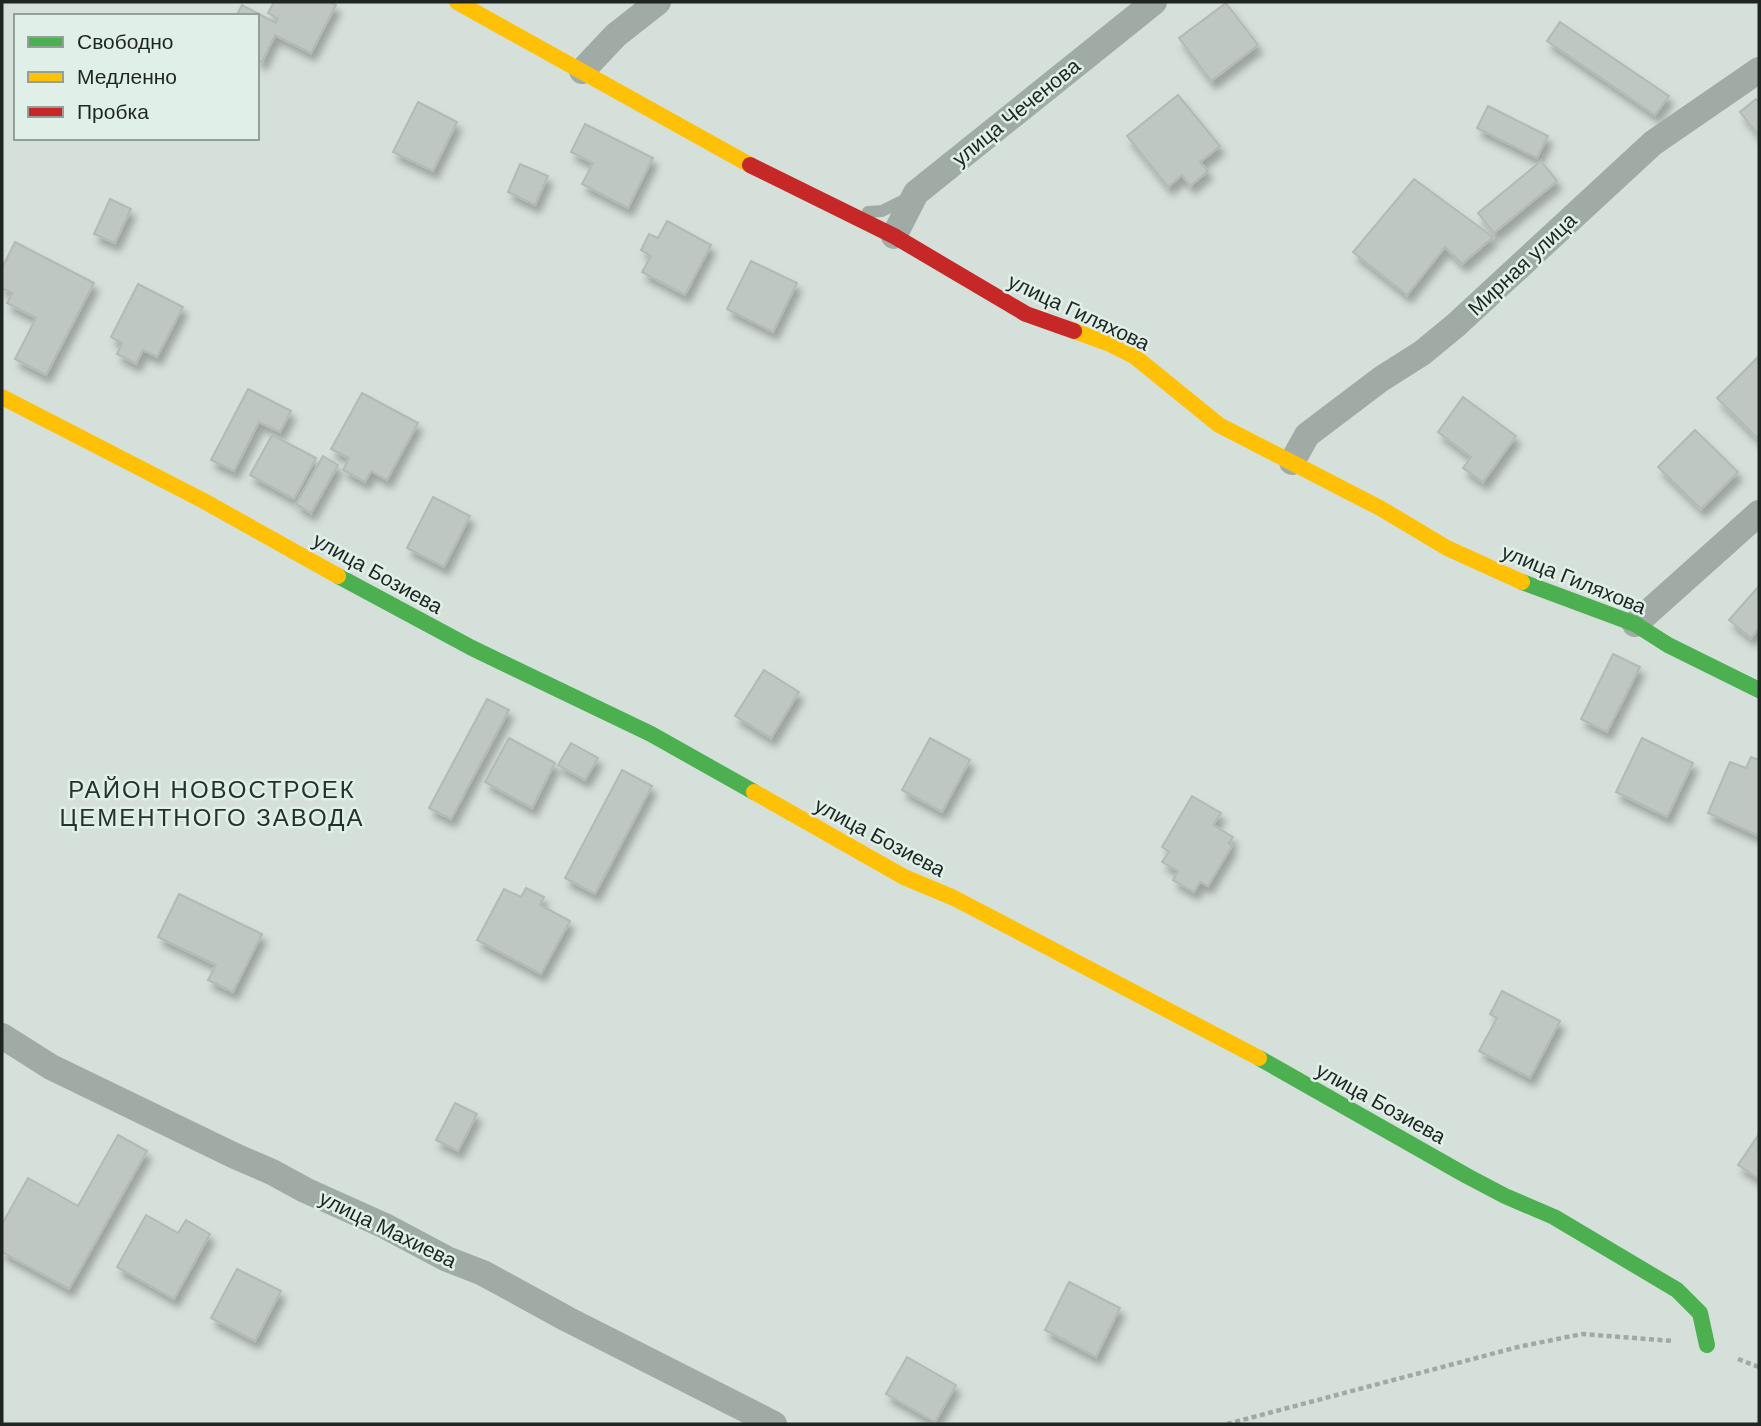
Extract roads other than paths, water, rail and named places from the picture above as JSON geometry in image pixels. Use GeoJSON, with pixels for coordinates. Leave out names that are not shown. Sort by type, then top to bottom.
{"type":"FeatureCollection","features":[{"type":"Feature","properties":{"kind":"street","name":"улица Гиляхова"},"geometry":{"type":"LineString","coordinates":[[457,2],[727,153],[894,236],[1026,314],[1110,344],[1133,356],[1219,425],[1380,508],[1447,548],[1536,589],[1635,624],[1679,650],[1759,690]]}},
{"type":"Feature","properties":{"kind":"street"},"geometry":{"type":"LineString","coordinates":[[582,71],[616,35],[658,2]]}},
{"type":"Feature","properties":{"kind":"street","name":"улица Чеченова"},"geometry":{"type":"LineString","coordinates":[[894,236],[916,193],[1154,2]]}},
{"type":"Feature","properties":{"kind":"street","name":"Мирная улица"},"geometry":{"type":"LineString","coordinates":[[1292,462],[1307,435],[1381,379],[1422,354],[1653,143],[1759,71]]}},
{"type":"Feature","properties":{"kind":"street","name":"улица Бозиева"},"geometry":{"type":"LineString","coordinates":[[2,397],[202,500],[472,648],[651,734],[904,877],[965,904],[1272,1065],[1495,1191],[1554,1217],[1676,1290],[1700,1313],[1707,1345]]}},
{"type":"Feature","properties":{"kind":"street"},"geometry":{"type":"LineString","coordinates":[[1635,624],[1759,513]]}},
{"type":"Feature","properties":{"kind":"street","name":"улица Махиева"},"geometry":{"type":"LineString","coordinates":[[2,1036],[51,1067],[438,1254],[483,1273],[567,1319],[774,1424]]}},
{"type":"Feature","properties":{"kind":"lane"},"geometry":{"type":"LineString","coordinates":[[841,209],[856,212],[882,211],[916,193]]}},
{"type":"Feature","properties":{"kind":"district","name":"РАЙОН НОВОСТРОЕК ЦЕМЕНТНОГО ЗАВОДА"},"geometry":{"type":"Point","coordinates":[212,803]}}]}
